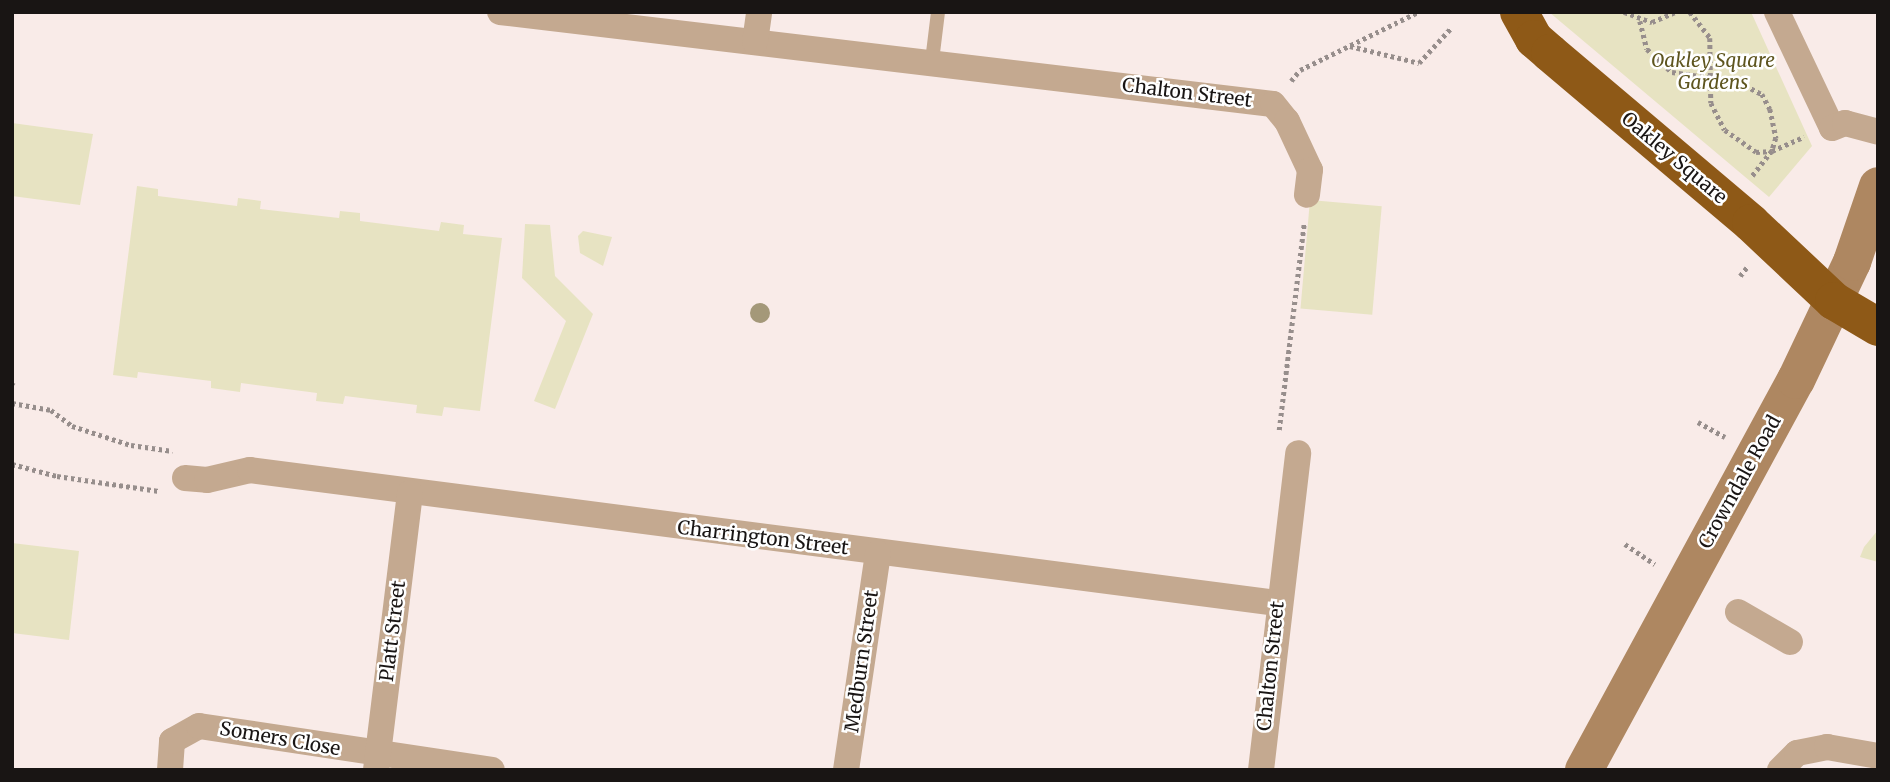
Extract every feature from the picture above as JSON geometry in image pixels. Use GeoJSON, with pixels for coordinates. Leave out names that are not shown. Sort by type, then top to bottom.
{"type":"FeatureCollection","features":[{"type":"Feature","properties":{"kind":"highway","name":"Oakley Square"},"geometry":{"type":"LineString","coordinates":[[1519,12],[1534,39],[1751,223],[1834,301],[1878,327]]}},
{"type":"Feature","properties":{"kind":"main road","name":"Crowndale Road"},"geometry":{"type":"LineString","coordinates":[[1584,770],[1834,301],[1878,186]]}},
{"type":"Feature","properties":{"kind":"street","name":"Chalton Street"},"geometry":{"type":"LineString","coordinates":[[499,12],[550,15],[1273,104],[1287,121],[1310,170],[1307,195]]}},
{"type":"Feature","properties":{"kind":"street"},"geometry":{"type":"LineString","coordinates":[[755,42],[759,12]]}},
{"type":"Feature","properties":{"kind":"street"},"geometry":{"type":"LineString","coordinates":[[1777,12],[1820,131],[1845,123],[1878,132]]}},
{"type":"Feature","properties":{"kind":"street","name":"Chalton Street"},"geometry":{"type":"LineString","coordinates":[[1261,770],[1277,603],[1298,453]]}},
{"type":"Feature","properties":{"kind":"street","name":"Charrington Street"},"geometry":{"type":"LineString","coordinates":[[185,478],[207,480],[250,470],[411,493],[1277,603]]}},
{"type":"Feature","properties":{"kind":"street","name":"Platt Street"},"geometry":{"type":"LineString","coordinates":[[377,763],[411,493]]}},
{"type":"Feature","properties":{"kind":"street","name":"Medburn Street"},"geometry":{"type":"LineString","coordinates":[[846,770],[878,552]]}},
{"type":"Feature","properties":{"kind":"street"},"geometry":{"type":"LineString","coordinates":[[1738,612],[1790,642]]}},
{"type":"Feature","properties":{"kind":"street","name":"Somers Close"},"geometry":{"type":"LineString","coordinates":[[170,770],[172,741],[199,726],[377,763]]}},
{"type":"Feature","properties":{"kind":"street"},"geometry":{"type":"LineString","coordinates":[[1780,770],[1797,753],[1827,747],[1878,756]]}},
{"type":"Feature","properties":{"kind":"street"},"geometry":{"type":"LineString","coordinates":[[377,763],[492,770]]}},
{"type":"Feature","properties":{"kind":"lane"},"geometry":{"type":"LineString","coordinates":[[932,61],[938,12]]}},
{"type":"Feature","properties":{"kind":"path"},"geometry":{"type":"LineString","coordinates":[[1273,104],[1300,70],[1418,12]]}},
{"type":"Feature","properties":{"kind":"path"},"geometry":{"type":"LineString","coordinates":[[1624,12],[1640,20],[1663,20],[1676,12]]}},
{"type":"Feature","properties":{"kind":"path"},"geometry":{"type":"LineString","coordinates":[[1690,12],[1710,38],[1711,103],[1725,130],[1748,149],[1772,151],[1820,131]]}},
{"type":"Feature","properties":{"kind":"path"},"geometry":{"type":"LineString","coordinates":[[1640,20],[1647,49],[1663,65],[1683,76],[1739,82],[1762,94],[1775,125],[1772,151],[1744,187]]}},
{"type":"Feature","properties":{"kind":"path"},"geometry":{"type":"LineString","coordinates":[[1350,46],[1419,62],[1450,29]]}},
{"type":"Feature","properties":{"kind":"path"},"geometry":{"type":"LineString","coordinates":[[1298,453],[1278,438],[1307,195]]}},
{"type":"Feature","properties":{"kind":"path"},"geometry":{"type":"LineString","coordinates":[[12,403],[63,416],[72,426],[131,445],[177,451]]}},
{"type":"Feature","properties":{"kind":"path"},"geometry":{"type":"LineString","coordinates":[[12,464],[57,476],[184,495],[185,478]]}},
{"type":"Feature","properties":{"kind":"path"},"geometry":{"type":"LineString","coordinates":[[1625,544],[1640,552]]}},
{"type":"Feature","properties":{"kind":"green space","name":"Oakley Square Gardens"},"geometry":{"type":"Polygon","coordinates":[[[1549,12],[1751,12],[1812,146],[1769,197],[1549,12]]]}},
{"type":"Feature","properties":{"kind":"green space"},"geometry":{"type":"Polygon","coordinates":[[[12,123],[93,134],[80,205],[12,196],[12,123]]]}},
{"type":"Feature","properties":{"kind":"green space"},"geometry":{"type":"Polygon","coordinates":[[[137,186],[158,189],[158,196],[237,206],[238,198],[261,201],[260,209],[339,218],[340,211],[360,213],[360,221],[439,231],[441,222],[464,225],[463,234],[502,238],[480,411],[444,407],[442,416],[416,413],[417,405],[345,396],[343,404],[316,401],[317,393],[241,383],[240,392],[211,388],[211,381],[138,372],[137,378],[113,375],[137,186]]]}},
{"type":"Feature","properties":{"kind":"green space"},"geometry":{"type":"Polygon","coordinates":[[[1310,200],[1382,206],[1372,315],[1301,309],[1310,200]]]}},
{"type":"Feature","properties":{"kind":"green space"},"geometry":{"type":"Polygon","coordinates":[[[525,224],[550,225],[555,276],[593,314],[555,409],[534,401],[566,321],[522,278],[525,224]]]}},
{"type":"Feature","properties":{"kind":"green space"},"geometry":{"type":"Polygon","coordinates":[[[583,231],[612,237],[603,266],[580,253],[578,236],[583,231]]]}},
{"type":"Feature","properties":{"kind":"green space"},"geometry":{"type":"Polygon","coordinates":[[[1878,530],[1878,562],[1860,557],[1864,547],[1878,530]]]}},
{"type":"Feature","properties":{"kind":"green space"},"geometry":{"type":"Polygon","coordinates":[[[12,543],[79,551],[69,640],[12,633],[12,543]]]}}]}
